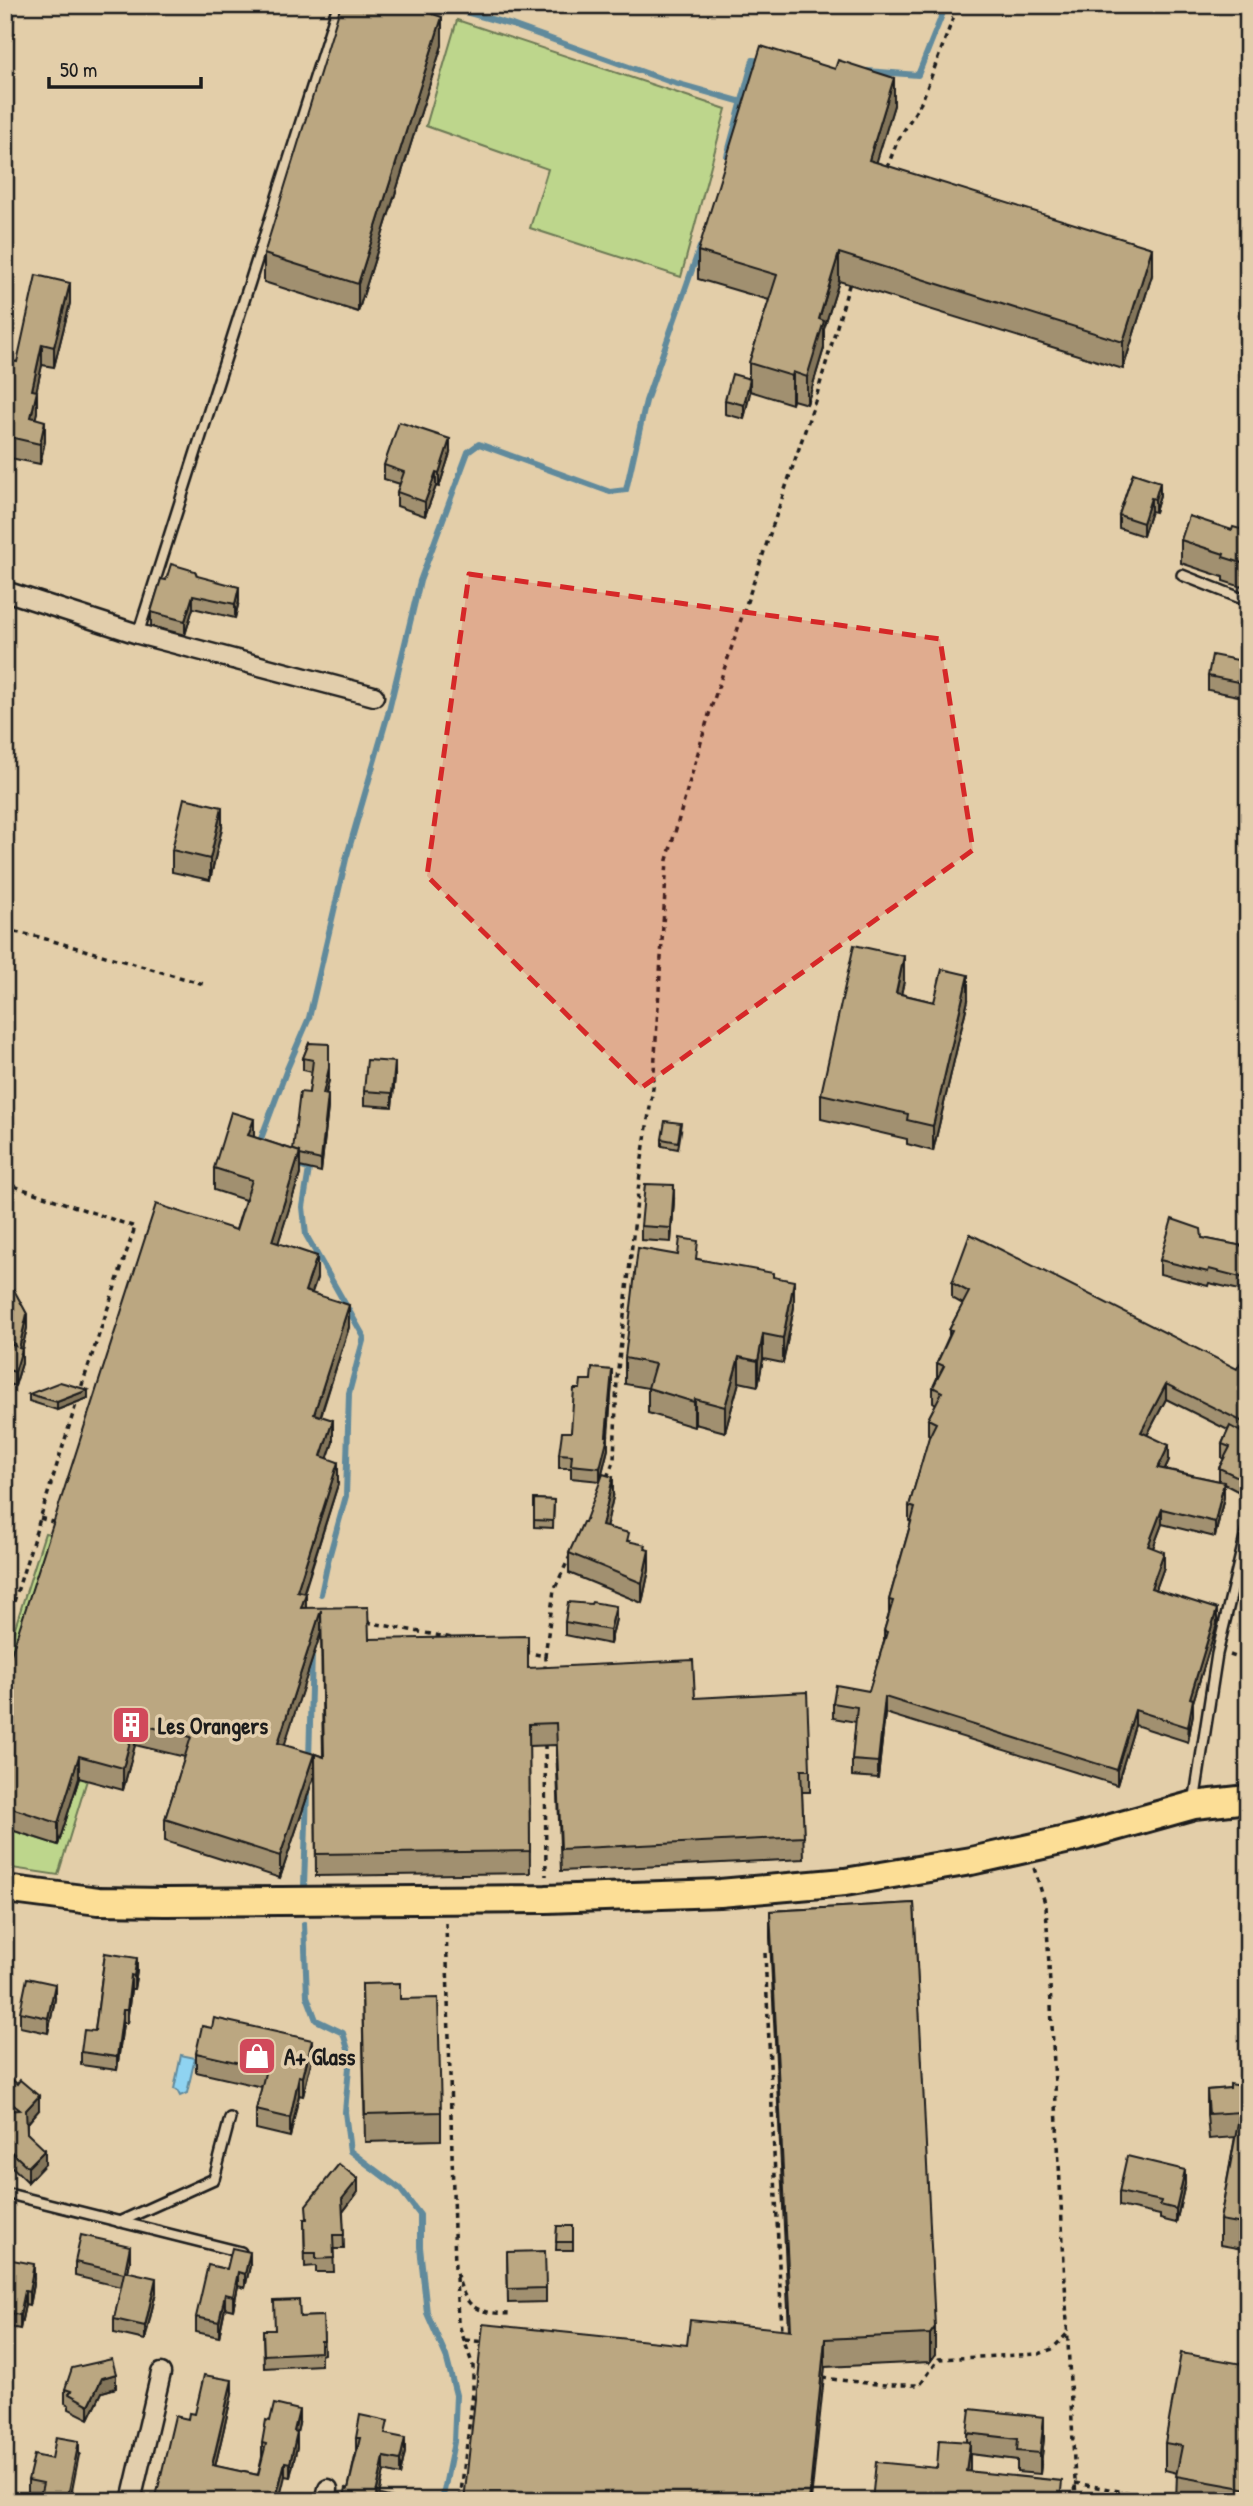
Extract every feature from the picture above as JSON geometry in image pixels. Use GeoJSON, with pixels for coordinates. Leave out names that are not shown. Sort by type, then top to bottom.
{"type":"FeatureCollection","features":[{"type":"Feature","properties":{"kind":"main road"},"geometry":{"type":"LineString","coordinates":[[5,1889],[99,1901],[165,1902],[546,1899],[720,1893],[845,1882],[1029,1850],[1194,1805],[1248,1798]]}},
{"type":"Feature","properties":{"kind":"street"},"geometry":{"type":"LineString","coordinates":[[5,591],[138,634],[374,696]]}},
{"type":"Feature","properties":{"kind":"street"},"geometry":{"type":"LineString","coordinates":[[131,2501],[161,2373]]}},
{"type":"Feature","properties":{"kind":"lane"},"geometry":{"type":"LineString","coordinates":[[138,634],[338,5]]}},
{"type":"Feature","properties":{"kind":"lane"},"geometry":{"type":"LineString","coordinates":[[1182,575],[1248,601]]}},
{"type":"Feature","properties":{"kind":"lane"},"geometry":{"type":"LineString","coordinates":[[1194,1805],[1217,1654],[1248,1525]]}},
{"type":"Feature","properties":{"kind":"lane"},"geometry":{"type":"LineString","coordinates":[[119,2222],[214,2179],[230,2118]]}},
{"type":"Feature","properties":{"kind":"lane"},"geometry":{"type":"LineString","coordinates":[[5,2193],[248,2254]]}},
{"type":"Feature","properties":{"kind":"path"},"geometry":{"type":"LineString","coordinates":[[5,49],[18,5]]}},
{"type":"Feature","properties":{"kind":"path"},"geometry":{"type":"LineString","coordinates":[[882,180],[897,142],[922,101],[958,5]]}},
{"type":"Feature","properties":{"kind":"path"},"geometry":{"type":"LineString","coordinates":[[604,1484],[614,1460],[617,1378],[641,1165],[653,1088],[667,860],[710,711],[815,401],[853,270]]}},
{"type":"Feature","properties":{"kind":"path"},"geometry":{"type":"LineString","coordinates":[[5,930],[39,937],[207,985]]}},
{"type":"Feature","properties":{"kind":"path"},"geometry":{"type":"LineString","coordinates":[[5,1183],[135,1227],[5,1630]]}},
{"type":"Feature","properties":{"kind":"path"},"geometry":{"type":"LineString","coordinates":[[40,1518],[66,1527]]}},
{"type":"Feature","properties":{"kind":"path"},"geometry":{"type":"LineString","coordinates":[[545,1669],[554,1590],[576,1543]]}},
{"type":"Feature","properties":{"kind":"path"},"geometry":{"type":"LineString","coordinates":[[367,1622],[463,1640]]}},
{"type":"Feature","properties":{"kind":"path"},"geometry":{"type":"LineString","coordinates":[[518,1650],[545,1656]]}},
{"type":"Feature","properties":{"kind":"path"},"geometry":{"type":"LineString","coordinates":[[545,1737],[546,1899]]}},
{"type":"Feature","properties":{"kind":"path"},"geometry":{"type":"LineString","coordinates":[[1029,1850],[1046,1906],[1076,2501]]}},
{"type":"Feature","properties":{"kind":"path"},"geometry":{"type":"LineString","coordinates":[[446,1900],[458,2322],[473,2367],[473,2393],[460,2501]]}},
{"type":"Feature","properties":{"kind":"path"},"geometry":{"type":"LineString","coordinates":[[765,1953],[782,2334]]}},
{"type":"Feature","properties":{"kind":"path"},"geometry":{"type":"LineString","coordinates":[[455,2268],[461,2290],[469,2303],[480,2312],[513,2314]]}},
{"type":"Feature","properties":{"kind":"path"},"geometry":{"type":"LineString","coordinates":[[818,2377],[885,2385],[920,2385],[939,2359],[1039,2354],[1052,2349],[1068,2333]]}},
{"type":"Feature","properties":{"kind":"path"},"geometry":{"type":"LineString","coordinates":[[464,2340],[491,2343]]}},
{"type":"Feature","properties":{"kind":"path"},"geometry":{"type":"LineString","coordinates":[[1075,2483],[1136,2494],[1155,2501]]}},
{"type":"Feature","properties":{"kind":"highlighted area"},"geometry":{"type":"Polygon","coordinates":[[[469,574],[940,639],[973,850],[641,1088],[427,876],[469,574]]]}},
{"type":"Feature","properties":{"kind":"green space"},"geometry":{"type":"Polygon","coordinates":[[[457,20],[726,109],[681,277],[530,228],[548,169],[426,126],[457,20]]]}},
{"type":"Feature","properties":{"kind":"green space"},"geometry":{"type":"Polygon","coordinates":[[[45,1533],[57,1535],[5,1695],[5,1659],[45,1533]]]}},
{"type":"Feature","properties":{"kind":"green space"},"geometry":{"type":"Polygon","coordinates":[[[89,1745],[97,1747],[58,1875],[5,1867],[5,1828],[58,1845],[89,1745]]]}},
{"type":"Feature","properties":{"kind":"water"},"geometry":{"type":"Polygon","coordinates":[[[181,2055],[195,2058],[187,2093],[180,2096],[174,2089],[181,2055]]]}},
{"type":"Feature","properties":{"kind":"building"},"geometry":{"type":"Polygon","coordinates":[[[341,5],[405,5],[442,17],[358,284],[264,254],[341,5]]]}},
{"type":"Feature","properties":{"kind":"building"},"geometry":{"type":"Polygon","coordinates":[[[761,46],[835,69],[838,60],[894,78],[869,160],[1152,248],[1123,342],[839,253],[819,319],[824,321],[807,377],[793,372],[792,376],[749,363],[777,275],[698,251],[761,46]]]}},
{"type":"Feature","properties":{"kind":"building"},"geometry":{"type":"Polygon","coordinates":[[[36,275],[70,283],[54,347],[42,344],[32,390],[37,391],[31,417],[45,421],[40,444],[5,436],[8,408],[5,407],[5,369],[7,360],[17,362],[36,275]]]}},
{"type":"Feature","properties":{"kind":"building"},"geometry":{"type":"Polygon","coordinates":[[[732,374],[750,379],[744,405],[725,400],[732,374]]]}},
{"type":"Feature","properties":{"kind":"building"},"geometry":{"type":"Polygon","coordinates":[[[399,422],[450,439],[439,473],[436,472],[425,502],[397,492],[404,472],[384,465],[399,422]]]}},
{"type":"Feature","properties":{"kind":"building"},"geometry":{"type":"Polygon","coordinates":[[[1133,473],[1160,482],[1155,499],[1151,498],[1143,523],[1119,515],[1133,473]]]}},
{"type":"Feature","properties":{"kind":"building"},"geometry":{"type":"Polygon","coordinates":[[[1189,516],[1232,530],[1233,527],[1248,531],[1248,565],[1181,540],[1189,516]]]}},
{"type":"Feature","properties":{"kind":"building"},"geometry":{"type":"Polygon","coordinates":[[[171,564],[195,571],[197,576],[239,587],[235,604],[193,595],[185,621],[151,612],[161,579],[166,580],[171,564]]]}},
{"type":"Feature","properties":{"kind":"building"},"geometry":{"type":"Polygon","coordinates":[[[1212,655],[1248,662],[1248,684],[1208,676],[1212,655]]]}},
{"type":"Feature","properties":{"kind":"building"},"geometry":{"type":"Polygon","coordinates":[[[184,798],[222,807],[210,859],[172,850],[184,798]]]}},
{"type":"Feature","properties":{"kind":"building"},"geometry":{"type":"Polygon","coordinates":[[[854,945],[904,956],[896,993],[934,1002],[942,969],[968,975],[933,1126],[907,1120],[908,1114],[821,1094],[854,945]]]}},
{"type":"Feature","properties":{"kind":"building"},"geometry":{"type":"Polygon","coordinates":[[[309,1043],[329,1044],[329,1068],[323,1094],[328,1095],[321,1160],[300,1155],[300,1152],[293,1150],[300,1092],[309,1093],[313,1060],[303,1058],[309,1043]]]}},
{"type":"Feature","properties":{"kind":"building"},"geometry":{"type":"Polygon","coordinates":[[[367,1060],[395,1062],[392,1093],[364,1091],[367,1060]]]}},
{"type":"Feature","properties":{"kind":"building"},"geometry":{"type":"Polygon","coordinates":[[[231,1112],[254,1119],[248,1135],[300,1152],[272,1241],[317,1256],[305,1291],[349,1305],[314,1414],[333,1420],[321,1456],[338,1462],[297,1591],[306,1593],[301,1608],[368,1607],[369,1639],[528,1636],[528,1668],[693,1660],[695,1698],[807,1692],[810,1770],[801,1770],[804,1837],[561,1849],[556,1723],[529,1724],[530,1851],[316,1854],[315,1754],[324,1757],[321,1610],[278,1743],[314,1754],[280,1856],[165,1819],[191,1737],[135,1723],[123,1768],[79,1756],[58,1823],[5,1806],[5,1673],[156,1204],[236,1230],[252,1180],[214,1168],[231,1112]]]}},
{"type":"Feature","properties":{"kind":"building"},"geometry":{"type":"Polygon","coordinates":[[[665,1121],[681,1123],[678,1142],[662,1139],[665,1121]]]}},
{"type":"Feature","properties":{"kind":"building"},"geometry":{"type":"Polygon","coordinates":[[[645,1184],[674,1185],[671,1228],[641,1226],[645,1184]]]}},
{"type":"Feature","properties":{"kind":"building"},"geometry":{"type":"Polygon","coordinates":[[[1172,1219],[1201,1229],[1202,1238],[1248,1247],[1248,1279],[1160,1260],[1172,1219]]]}},
{"type":"Feature","properties":{"kind":"building"},"geometry":{"type":"Polygon","coordinates":[[[970,1234],[1237,1369],[1248,1353],[1248,1418],[1245,1423],[1166,1384],[1141,1432],[1169,1445],[1158,1468],[1224,1482],[1215,1522],[1162,1509],[1148,1546],[1164,1552],[1151,1588],[1217,1609],[1190,1698],[1193,1699],[1188,1727],[1135,1710],[1117,1770],[885,1697],[878,1762],[852,1760],[857,1707],[833,1703],[836,1685],[869,1691],[887,1632],[884,1631],[893,1601],[889,1600],[915,1508],[909,1506],[929,1437],[936,1423],[928,1419],[942,1392],[933,1387],[944,1366],[937,1363],[952,1331],[949,1330],[969,1292],[952,1283],[970,1234]]]}},
{"type":"Feature","properties":{"kind":"building"},"geometry":{"type":"Polygon","coordinates":[[[680,1238],[698,1241],[696,1259],[773,1273],[773,1277],[794,1281],[783,1338],[763,1334],[758,1361],[739,1357],[725,1407],[695,1399],[694,1402],[648,1388],[655,1364],[625,1358],[638,1248],[678,1255],[680,1238]]]}},
{"type":"Feature","properties":{"kind":"building"},"geometry":{"type":"Polygon","coordinates":[[[14,1290],[27,1314],[19,1348],[22,1349],[15,1372],[5,1369],[5,1343],[15,1346],[5,1329],[5,1295],[14,1290]]]}},
{"type":"Feature","properties":{"kind":"building"},"geometry":{"type":"Polygon","coordinates":[[[592,1368],[612,1370],[608,1436],[600,1468],[571,1465],[572,1455],[559,1454],[562,1432],[571,1432],[574,1389],[580,1389],[581,1380],[591,1380],[592,1368]]]}},
{"type":"Feature","properties":{"kind":"building"},"geometry":{"type":"Polygon","coordinates":[[[60,1382],[88,1390],[57,1402],[29,1394],[60,1382]]]}},
{"type":"Feature","properties":{"kind":"building"},"geometry":{"type":"Polygon","coordinates":[[[1230,1426],[1248,1436],[1247,1481],[1219,1468],[1230,1447],[1222,1444],[1230,1426]]]}},
{"type":"Feature","properties":{"kind":"building"},"geometry":{"type":"Polygon","coordinates":[[[603,1474],[613,1477],[602,1526],[629,1533],[627,1541],[646,1545],[645,1549],[649,1550],[642,1583],[569,1553],[585,1522],[603,1474]]]}},
{"type":"Feature","properties":{"kind":"building"},"geometry":{"type":"Polygon","coordinates":[[[534,1499],[554,1500],[553,1521],[534,1520],[534,1499]]]}},
{"type":"Feature","properties":{"kind":"building"},"geometry":{"type":"Polygon","coordinates":[[[568,1602],[616,1606],[610,1630],[565,1622],[568,1602]]]}},
{"type":"Feature","properties":{"kind":"building"},"geometry":{"type":"Polygon","coordinates":[[[914,1903],[935,2327],[930,2334],[825,2339],[809,2501],[464,2501],[483,2324],[687,2345],[690,2320],[791,2330],[770,1911],[914,1903]]]}},
{"type":"Feature","properties":{"kind":"building"},"geometry":{"type":"Polygon","coordinates":[[[105,1953],[137,1958],[134,1976],[131,1975],[127,2010],[123,2010],[117,2057],[81,2052],[84,2030],[95,2031],[105,1953]]]}},
{"type":"Feature","properties":{"kind":"building"},"geometry":{"type":"Polygon","coordinates":[[[27,1978],[55,1984],[48,2018],[20,2012],[27,1978]]]}},
{"type":"Feature","properties":{"kind":"building"},"geometry":{"type":"Polygon","coordinates":[[[400,1983],[400,1999],[438,1998],[441,2112],[365,2114],[362,1984],[400,1983]]]}},
{"type":"Feature","properties":{"kind":"building"},"geometry":{"type":"Polygon","coordinates":[[[214,2018],[312,2040],[303,2077],[299,2076],[290,2118],[256,2110],[266,2069],[196,2053],[202,2026],[212,2028],[214,2018]]]}},
{"type":"Feature","properties":{"kind":"building"},"geometry":{"type":"Polygon","coordinates":[[[5,2073],[17,2084],[20,2080],[39,2096],[26,2110],[27,2133],[45,2150],[28,2167],[5,2146],[5,2111],[20,2110],[5,2098],[5,2073]]]}},
{"type":"Feature","properties":{"kind":"building"},"geometry":{"type":"Polygon","coordinates":[[[1230,2084],[1248,2087],[1248,2225],[1220,2220],[1240,2112],[1209,2114],[1207,2090],[1230,2088],[1230,2084]]]}},
{"type":"Feature","properties":{"kind":"building"},"geometry":{"type":"Polygon","coordinates":[[[1127,2156],[1185,2170],[1176,2209],[1160,2205],[1161,2201],[1119,2192],[1127,2156]]]}},
{"type":"Feature","properties":{"kind":"building"},"geometry":{"type":"Polygon","coordinates":[[[339,2164],[358,2179],[342,2199],[344,2235],[333,2235],[334,2258],[316,2259],[316,2253],[305,2253],[306,2205],[339,2164]]]}},
{"type":"Feature","properties":{"kind":"building"},"geometry":{"type":"Polygon","coordinates":[[[557,2226],[573,2226],[573,2242],[556,2242],[557,2226]]]}},
{"type":"Feature","properties":{"kind":"building"},"geometry":{"type":"Polygon","coordinates":[[[81,2235],[130,2246],[125,2271],[156,2278],[145,2326],[114,2319],[124,2273],[75,2262],[81,2235]]]}},
{"type":"Feature","properties":{"kind":"building"},"geometry":{"type":"Polygon","coordinates":[[[232,2248],[250,2252],[245,2274],[238,2272],[233,2296],[225,2294],[219,2322],[196,2317],[208,2265],[227,2269],[232,2248]]]}},
{"type":"Feature","properties":{"kind":"building"},"geometry":{"type":"Polygon","coordinates":[[[545,2251],[546,2288],[508,2289],[507,2252],[545,2251]]]}},
{"type":"Feature","properties":{"kind":"building"},"geometry":{"type":"Polygon","coordinates":[[[7,2259],[34,2264],[29,2292],[25,2291],[20,2315],[5,2312],[7,2259]]]}},
{"type":"Feature","properties":{"kind":"building"},"geometry":{"type":"Polygon","coordinates":[[[299,2300],[300,2317],[323,2316],[324,2341],[321,2341],[321,2352],[264,2355],[263,2330],[275,2330],[274,2301],[299,2300]]]}},
{"type":"Feature","properties":{"kind":"building"},"geometry":{"type":"Polygon","coordinates":[[[1181,2353],[1248,2365],[1248,2489],[1176,2476],[1182,2446],[1165,2443],[1181,2353]]]}},
{"type":"Feature","properties":{"kind":"building"},"geometry":{"type":"Polygon","coordinates":[[[112,2359],[116,2374],[102,2378],[89,2405],[65,2389],[72,2368],[112,2359]]]}},
{"type":"Feature","properties":{"kind":"building"},"geometry":{"type":"Polygon","coordinates":[[[204,2375],[232,2380],[212,2465],[258,2475],[266,2444],[262,2443],[266,2420],[270,2421],[274,2404],[299,2410],[290,2463],[285,2462],[275,2501],[155,2501],[175,2416],[188,2419],[189,2413],[195,2414],[204,2375]]]}},
{"type":"Feature","properties":{"kind":"building"},"geometry":{"type":"Polygon","coordinates":[[[970,2409],[1044,2417],[1040,2453],[1017,2451],[1018,2439],[967,2433],[970,2409]]]}},
{"type":"Feature","properties":{"kind":"building"},"geometry":{"type":"Polygon","coordinates":[[[360,2415],[388,2421],[385,2434],[405,2438],[400,2460],[384,2457],[376,2494],[394,2498],[394,2501],[343,2501],[360,2438],[356,2438],[360,2415]]]}},
{"type":"Feature","properties":{"kind":"building"},"geometry":{"type":"Polygon","coordinates":[[[56,2437],[79,2441],[67,2501],[39,2501],[43,2483],[28,2480],[34,2455],[52,2459],[56,2437]]]}},
{"type":"Feature","properties":{"kind":"building"},"geometry":{"type":"Polygon","coordinates":[[[939,2440],[970,2442],[966,2471],[1062,2481],[1060,2501],[872,2501],[876,2462],[937,2468],[939,2440]]]}},
{"type":"Feature","properties":{"kind":"waterway"},"geometry":{"type":"LineString","coordinates":[[441,5],[512,25],[668,81],[742,102]]}},
{"type":"Feature","properties":{"kind":"waterway"},"geometry":{"type":"LineString","coordinates":[[867,71],[918,75],[946,5]]}},
{"type":"Feature","properties":{"kind":"waterway"},"geometry":{"type":"LineString","coordinates":[[727,156],[753,60],[762,61]]}},
{"type":"Feature","properties":{"kind":"waterway"},"geometry":{"type":"LineString","coordinates":[[259,1144],[309,1018],[346,859],[388,714],[420,581],[468,452],[479,444],[610,492],[626,490],[646,401],[700,247]]}},
{"type":"Feature","properties":{"kind":"waterway"},"geometry":{"type":"LineString","coordinates":[[302,1167],[309,1169],[303,1207],[306,1235],[364,1337],[349,1393],[346,1496],[321,1594]]}},
{"type":"Feature","properties":{"kind":"waterway"},"geometry":{"type":"LineString","coordinates":[[309,1760],[312,1652]]}},
{"type":"Feature","properties":{"kind":"waterway"},"geometry":{"type":"LineString","coordinates":[[304,1887],[307,1791]]}},
{"type":"Feature","properties":{"kind":"waterway"},"geometry":{"type":"LineString","coordinates":[[304,1924],[307,1996],[316,2020],[343,2033],[350,2056],[345,2112],[350,2151],[400,2189],[420,2215],[420,2247],[427,2313],[446,2356],[456,2395],[454,2442],[442,2501]]}},
{"type":"Feature","properties":{"kind":"place","name":"Les Orangers"},"geometry":{"type":"Point","coordinates":[131,1725]}},
{"type":"Feature","properties":{"kind":"place","name":"A+ Glass"},"geometry":{"type":"Point","coordinates":[257,2056]}}]}
